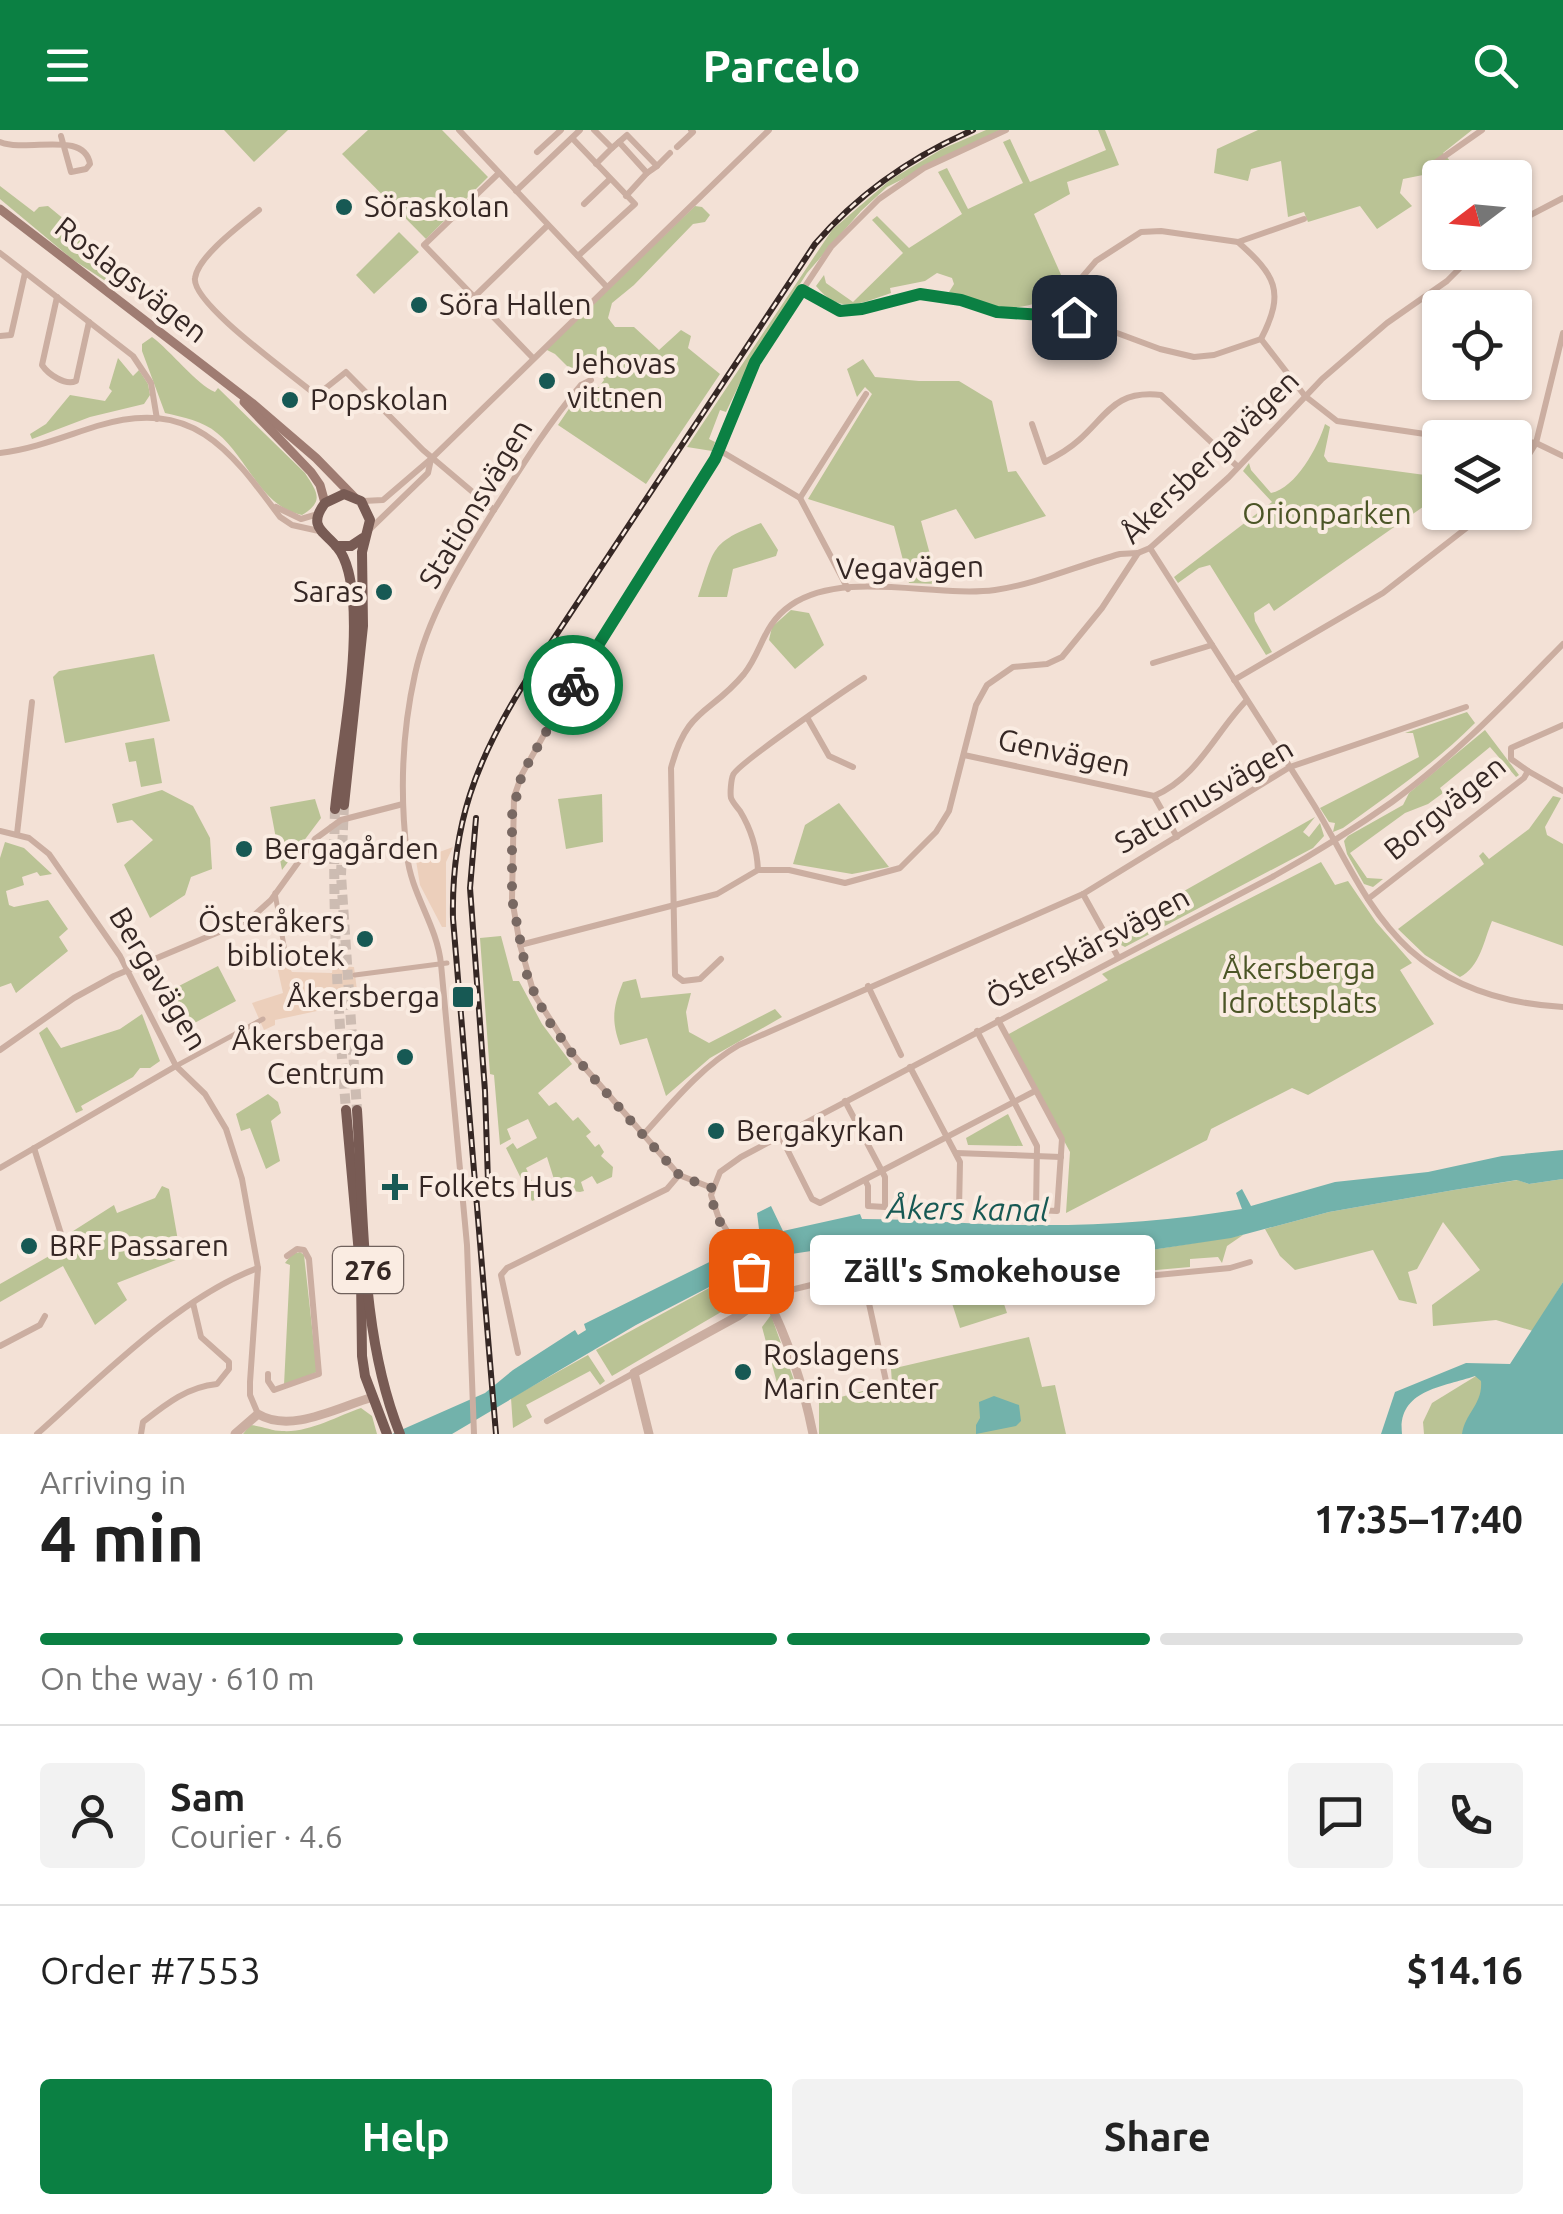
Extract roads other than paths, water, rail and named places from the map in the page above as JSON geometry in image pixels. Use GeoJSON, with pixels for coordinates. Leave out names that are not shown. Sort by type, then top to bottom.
{"type":"FeatureCollection","features":[{"type":"Feature","properties":{"kind":"main road","name":"Roslagsvägen"},"geometry":{"type":"LineString","coordinates":[[0,209],[273,420],[358,499]]}},
{"type":"Feature","properties":{"kind":"main road","name":"Roslagsvägen"},"geometry":{"type":"LineString","coordinates":[[232,390],[311,472],[325,502]]}},
{"type":"Feature","properties":{"kind":"main road"},"geometry":{"type":"LineString","coordinates":[[344,494],[358,499],[370,520],[365,535],[363,626],[339,807],[354,628],[348,570],[336,546],[320,531],[318,514],[325,502],[344,494]]}},
{"type":"Feature","properties":{"kind":"main road"},"geometry":{"type":"LineString","coordinates":[[336,546],[351,546],[365,535]]}},
{"type":"Feature","properties":{"kind":"main road","name":"276"},"geometry":{"type":"LineString","coordinates":[[372,1397],[362,1356],[352,1110],[371,1315],[393,1431]]}},
{"type":"Feature","properties":{"kind":"main road"},"geometry":{"type":"LineString","coordinates":[[372,1397],[380,1400],[393,1431]]}},
{"type":"Feature","properties":{"kind":"street"},"geometry":{"type":"LineString","coordinates":[[459,130],[606,286]]}},
{"type":"Feature","properties":{"kind":"street"},"geometry":{"type":"LineString","coordinates":[[538,152],[561,130]]}},
{"type":"Feature","properties":{"kind":"street"},"geometry":{"type":"LineString","coordinates":[[516,190],[580,130]]}},
{"type":"Feature","properties":{"kind":"street"},"geometry":{"type":"LineString","coordinates":[[594,130],[648,174]]}},
{"type":"Feature","properties":{"kind":"street"},"geometry":{"type":"LineString","coordinates":[[358,499],[383,500],[432,458],[769,130]]}},
{"type":"Feature","properties":{"kind":"street"},"geometry":{"type":"LineString","coordinates":[[814,1434],[789,1341],[712,1204],[712,1188],[680,1176],[643,1135],[571,1052],[548,1020],[528,980],[512,899],[512,815],[522,774],[564,699],[719,450],[755,362],[831,247],[879,199],[924,168],[1006,130]]}},
{"type":"Feature","properties":{"kind":"street"},"geometry":{"type":"LineString","coordinates":[[1439,160],[1482,130]]}},
{"type":"Feature","properties":{"kind":"street"},"geometry":{"type":"LineString","coordinates":[[626,196],[693,131]]}},
{"type":"Feature","properties":{"kind":"street"},"geometry":{"type":"LineString","coordinates":[[596,164],[629,132],[656,166]]}},
{"type":"Feature","properties":{"kind":"street"},"geometry":{"type":"LineString","coordinates":[[0,142],[9,146],[52,134],[72,136],[90,158],[86,169],[71,172],[61,136]]}},
{"type":"Feature","properties":{"kind":"street"},"geometry":{"type":"LineString","coordinates":[[572,138],[635,204],[578,256]]}},
{"type":"Feature","properties":{"kind":"street"},"geometry":{"type":"LineString","coordinates":[[499,173],[424,245],[532,357]]}},
{"type":"Feature","properties":{"kind":"street"},"geometry":{"type":"LineString","coordinates":[[584,204],[610,179]]}},
{"type":"Feature","properties":{"kind":"street"},"geometry":{"type":"LineString","coordinates":[[1532,214],[1563,198]]}},
{"type":"Feature","properties":{"kind":"street"},"geometry":{"type":"LineString","coordinates":[[259,210],[207,256],[195,273],[194,284],[232,327],[311,390],[322,391],[346,372],[432,458],[494,510]]}},
{"type":"Feature","properties":{"kind":"street"},"geometry":{"type":"LineString","coordinates":[[1034,315],[1066,296],[1096,262],[1142,232],[1161,230],[1238,242],[1304,219]]}},
{"type":"Feature","properties":{"kind":"street"},"geometry":{"type":"LineString","coordinates":[[474,296],[548,225]]}},
{"type":"Feature","properties":{"kind":"street"},"geometry":{"type":"LineString","coordinates":[[1238,242],[1266,267],[1272,286],[1274,302],[1261,339]]}},
{"type":"Feature","properties":{"kind":"street"},"geometry":{"type":"LineString","coordinates":[[0,253],[133,356],[154,392],[156,419]]}},
{"type":"Feature","properties":{"kind":"street","name":"Åkersbergavägen"},"geometry":{"type":"LineString","coordinates":[[758,870],[789,870],[845,882],[900,868],[944,822],[976,705],[988,684],[1014,667],[1047,664],[1062,657],[1102,608],[1138,554],[1150,548],[1238,467],[1305,396],[1369,338],[1457,270]]}},
{"type":"Feature","properties":{"kind":"street"},"geometry":{"type":"LineString","coordinates":[[0,336],[11,335],[25,272]]}},
{"type":"Feature","properties":{"kind":"street"},"geometry":{"type":"LineString","coordinates":[[802,290],[840,311],[920,294],[961,300],[997,312],[1074,317],[1160,349],[1194,357],[1214,355],[1261,339]]}},
{"type":"Feature","properties":{"kind":"street"},"geometry":{"type":"LineString","coordinates":[[1066,296],[1074,317]]}},
{"type":"Feature","properties":{"kind":"street"},"geometry":{"type":"LineString","coordinates":[[57,297],[42,365],[46,372],[67,383],[76,382],[89,322]]}},
{"type":"Feature","properties":{"kind":"street"},"geometry":{"type":"LineString","coordinates":[[1532,449],[1563,333]]}},
{"type":"Feature","properties":{"kind":"street"},"geometry":{"type":"LineString","coordinates":[[1261,339],[1305,396],[1332,419],[1342,424],[1422,434]]}},
{"type":"Feature","properties":{"kind":"street","name":"Stationsvägen"},"geometry":{"type":"LineString","coordinates":[[474,1434],[467,1245],[444,963],[409,868],[403,804],[412,696],[419,658],[454,576],[556,415],[581,385],[591,380]]}},
{"type":"Feature","properties":{"kind":"street"},"geometry":{"type":"LineString","coordinates":[[800,498],[866,394]]}},
{"type":"Feature","properties":{"kind":"street"},"geometry":{"type":"LineString","coordinates":[[1032,424],[1044,462],[1082,438],[1116,402],[1135,395],[1160,394],[1238,467]]}},
{"type":"Feature","properties":{"kind":"street"},"geometry":{"type":"LineString","coordinates":[[0,453],[130,418],[187,425],[224,446],[280,517],[292,525],[320,531]]}},
{"type":"Feature","properties":{"kind":"street"},"geometry":{"type":"LineString","coordinates":[[1532,442],[1563,456]]}},
{"type":"Feature","properties":{"kind":"street"},"geometry":{"type":"LineString","coordinates":[[719,450],[800,498],[848,590]]}},
{"type":"Feature","properties":{"kind":"street"},"geometry":{"type":"LineString","coordinates":[[365,535],[428,472],[432,458]]}},
{"type":"Feature","properties":{"kind":"street"},"geometry":{"type":"LineString","coordinates":[[268,500],[292,517],[310,518],[318,514]]}},
{"type":"Feature","properties":{"kind":"street"},"geometry":{"type":"LineString","coordinates":[[1234,680],[1383,593],[1464,530]]}},
{"type":"Feature","properties":{"kind":"street"},"geometry":{"type":"LineString","coordinates":[[1150,548],[1290,767],[1368,898],[1402,942],[1446,976],[1492,997],[1563,1006]]}},
{"type":"Feature","properties":{"kind":"street","name":"Vegavägen"},"geometry":{"type":"LineString","coordinates":[[721,960],[700,979],[677,979],[671,768],[693,718],[744,673],[764,631],[780,614],[822,592],[991,590],[1120,554],[1138,554]]}},
{"type":"Feature","properties":{"kind":"street","name":"Österskärsvägen"},"geometry":{"type":"LineString","coordinates":[[712,1188],[727,1166],[780,1135],[1334,842],[1396,800],[1484,724],[1563,644]]}},
{"type":"Feature","properties":{"kind":"street"},"geometry":{"type":"LineString","coordinates":[[1153,663],[1212,645]]}},
{"type":"Feature","properties":{"kind":"street"},"geometry":{"type":"LineString","coordinates":[[520,944],[728,890],[758,870],[758,854],[750,832],[730,797],[732,776],[740,765],[864,678]]}},
{"type":"Feature","properties":{"kind":"street","name":"Genvägen"},"geometry":{"type":"LineString","coordinates":[[964,755],[1154,796],[1194,768],[1246,700]]}},
{"type":"Feature","properties":{"kind":"street"},"geometry":{"type":"LineString","coordinates":[[17,834],[32,702]]}},
{"type":"Feature","properties":{"kind":"street","name":"Saturnusvägen"},"geometry":{"type":"LineString","coordinates":[[643,1135],[716,1058],[764,1032],[1084,894],[1290,767],[1466,707]]}},
{"type":"Feature","properties":{"kind":"street"},"geometry":{"type":"LineString","coordinates":[[808,719],[829,756],[853,767]]}},
{"type":"Feature","properties":{"kind":"street","name":"Borgvägen"},"geometry":{"type":"LineString","coordinates":[[1368,898],[1524,778],[1528,771],[1511,759],[1512,748],[1563,724]]}},
{"type":"Feature","properties":{"kind":"street"},"geometry":{"type":"LineString","coordinates":[[1528,771],[1563,791]]}},
{"type":"Feature","properties":{"kind":"street","name":"Genvägen"},"geometry":{"type":"LineString","coordinates":[[1154,796],[1177,836]]}},
{"type":"Feature","properties":{"kind":"street"},"geometry":{"type":"LineString","coordinates":[[0,1050],[74,998],[129,970],[241,924],[276,894],[303,852],[326,830],[354,814],[403,804]]}},
{"type":"Feature","properties":{"kind":"street","name":"Bergavägen"},"geometry":{"type":"LineString","coordinates":[[0,831],[29,838],[49,854],[129,970],[176,1066],[206,1094],[226,1129],[242,1179],[258,1268],[250,1382],[250,1395],[258,1414]]}},
{"type":"Feature","properties":{"kind":"street"},"geometry":{"type":"LineString","coordinates":[[276,894],[287,964]]}},
{"type":"Feature","properties":{"kind":"street"},"geometry":{"type":"LineString","coordinates":[[1084,894],[1118,957]]}},
{"type":"Feature","properties":{"kind":"street"},"geometry":{"type":"LineString","coordinates":[[355,975],[444,963]]}},
{"type":"Feature","properties":{"kind":"street"},"geometry":{"type":"LineString","coordinates":[[868,986],[900,1055]]}},
{"type":"Feature","properties":{"kind":"street"},"geometry":{"type":"LineString","coordinates":[[0,1168],[263,1019]]}},
{"type":"Feature","properties":{"kind":"street"},"geometry":{"type":"LineString","coordinates":[[978,1031],[1038,1146],[1036,1210],[1057,1211],[1062,1139],[998,1020]]}},
{"type":"Feature","properties":{"kind":"street"},"geometry":{"type":"LineString","coordinates":[[910,1067],[960,1162],[959,1210]]}},
{"type":"Feature","properties":{"kind":"street"},"geometry":{"type":"LineString","coordinates":[[780,1135],[815,1202],[824,1202],[1035,1091]]}},
{"type":"Feature","properties":{"kind":"street"},"geometry":{"type":"LineString","coordinates":[[845,1101],[885,1177],[885,1207],[868,1206],[865,1180]]}},
{"type":"Feature","properties":{"kind":"street"},"geometry":{"type":"LineString","coordinates":[[34,1148],[62,1237]]}},
{"type":"Feature","properties":{"kind":"street"},"geometry":{"type":"LineString","coordinates":[[956,1154],[1061,1157]]}},
{"type":"Feature","properties":{"kind":"street"},"geometry":{"type":"LineString","coordinates":[[518,1353],[501,1275],[517,1262],[668,1189],[680,1176]]}},
{"type":"Feature","properties":{"kind":"street"},"geometry":{"type":"LineString","coordinates":[[268,1374],[274,1390],[319,1374],[308,1259],[304,1250],[298,1249],[287,1256]]}},
{"type":"Feature","properties":{"kind":"street"},"geometry":{"type":"LineString","coordinates":[[547,1421],[738,1316],[766,1296],[844,1277],[898,1274],[1063,1284],[1230,1268],[1250,1262]]}},
{"type":"Feature","properties":{"kind":"street"},"geometry":{"type":"LineString","coordinates":[[37,1434],[193,1302],[234,1277],[258,1268]]}},
{"type":"Feature","properties":{"kind":"street"},"geometry":{"type":"LineString","coordinates":[[863,1276],[886,1381]]}},
{"type":"Feature","properties":{"kind":"street"},"geometry":{"type":"LineString","coordinates":[[141,1434],[143,1422],[164,1406],[192,1390],[217,1384],[229,1369],[229,1362],[201,1337],[193,1302]]}},
{"type":"Feature","properties":{"kind":"street"},"geometry":{"type":"LineString","coordinates":[[0,1346],[40,1325],[45,1316]]}},
{"type":"Feature","properties":{"kind":"street"},"geometry":{"type":"LineString","coordinates":[[634,1373],[649,1434]]}},
{"type":"Feature","properties":{"kind":"street"},"geometry":{"type":"LineString","coordinates":[[234,1434],[258,1414],[276,1425],[296,1425],[372,1397]]}},
{"type":"Feature","properties":{"kind":"water"},"geometry":{"type":"Polygon","coordinates":[[[1563,1150],[1563,1179],[1529,1184],[1517,1180],[1454,1190],[1329,1212],[1231,1238],[1151,1250],[906,1243],[844,1246],[752,1260],[742,1270],[636,1325],[452,1434],[392,1434],[485,1393],[575,1330],[578,1335],[586,1330],[584,1324],[760,1237],[757,1213],[771,1206],[783,1231],[860,1214],[862,1219],[1004,1225],[1134,1222],[1242,1209],[1236,1193],[1242,1189],[1251,1206],[1335,1182],[1428,1172],[1502,1156],[1563,1150]]]}},
{"type":"Feature","properties":{"kind":"water"},"geometry":{"type":"Polygon","coordinates":[[[1563,1282],[1563,1434],[1462,1434],[1481,1389],[1481,1381],[1475,1376],[1414,1399],[1402,1419],[1402,1434],[1381,1434],[1395,1392],[1466,1363],[1510,1364],[1563,1282]]]}},
{"type":"Feature","properties":{"kind":"water"},"geometry":{"type":"Polygon","coordinates":[[[994,1396],[1019,1405],[1021,1421],[1016,1426],[976,1434],[979,1402],[994,1396]]]}},
{"type":"Feature","properties":{"kind":"tunnel"},"geometry":{"type":"LineString","coordinates":[[344,805],[341,875],[357,1110]]}},
{"type":"Feature","properties":{"kind":"tunnel"},"geometry":{"type":"LineString","coordinates":[[335,809],[336,960],[346,1110]]}},
{"type":"Feature","properties":{"kind":"railway"},"geometry":{"type":"LineString","coordinates":[[496,1434],[453,919],[462,824],[480,767],[525,682],[815,244],[887,178],[973,130]]}},
{"type":"Feature","properties":{"kind":"railway"},"geometry":{"type":"LineString","coordinates":[[476,818],[470,888],[488,1182]]}},
{"type":"Feature","properties":{"kind":"place","name":"Söraskolan"},"geometry":{"type":"Point","coordinates":[344,207]}},
{"type":"Feature","properties":{"kind":"place","name":"Söra Hallen"},"geometry":{"type":"Point","coordinates":[419,305]}},
{"type":"Feature","properties":{"kind":"place","name":"Jehovas vittnen"},"geometry":{"type":"Point","coordinates":[547,381]}},
{"type":"Feature","properties":{"kind":"place","name":"Popskolan"},"geometry":{"type":"Point","coordinates":[290,400]}},
{"type":"Feature","properties":{"kind":"place","name":"Saras"},"geometry":{"type":"Point","coordinates":[384,592]}},
{"type":"Feature","properties":{"kind":"place","name":"Bergagården"},"geometry":{"type":"Point","coordinates":[244,849]}},
{"type":"Feature","properties":{"kind":"place","name":"Österåkers bibliotek"},"geometry":{"type":"Point","coordinates":[365,939]}},
{"type":"Feature","properties":{"kind":"place","name":"Åkersberga"},"geometry":{"type":"Point","coordinates":[463,997]}},
{"type":"Feature","properties":{"kind":"place","name":"Åkersberga Centrum"},"geometry":{"type":"Point","coordinates":[405,1057]}},
{"type":"Feature","properties":{"kind":"place","name":"Bergakyrkan"},"geometry":{"type":"Point","coordinates":[716,1131]}},
{"type":"Feature","properties":{"kind":"place","name":"Folkets Hus"},"geometry":{"type":"Point","coordinates":[395,1187]}},
{"type":"Feature","properties":{"kind":"place","name":"BRF Passaren"},"geometry":{"type":"Point","coordinates":[29,1246]}},
{"type":"Feature","properties":{"kind":"place","name":"Zäll's Smokehouse"},"geometry":{"type":"Point","coordinates":[751,1271]}},
{"type":"Feature","properties":{"kind":"place","name":"Roslagens Marin Center"},"geometry":{"type":"Point","coordinates":[743,1372]}},
{"type":"Feature","properties":{"kind":"park label","name":"Orionparken"},"geometry":{"type":"Point","coordinates":[1327,514]}},
{"type":"Feature","properties":{"kind":"park label","name":"Åkersberga Idrottsplats"},"geometry":{"type":"Point","coordinates":[1299,986]}},
{"type":"Feature","properties":{"kind":"water label","name":"Åkers kanal"},"geometry":{"type":"Point","coordinates":[968,1209]}}]}
